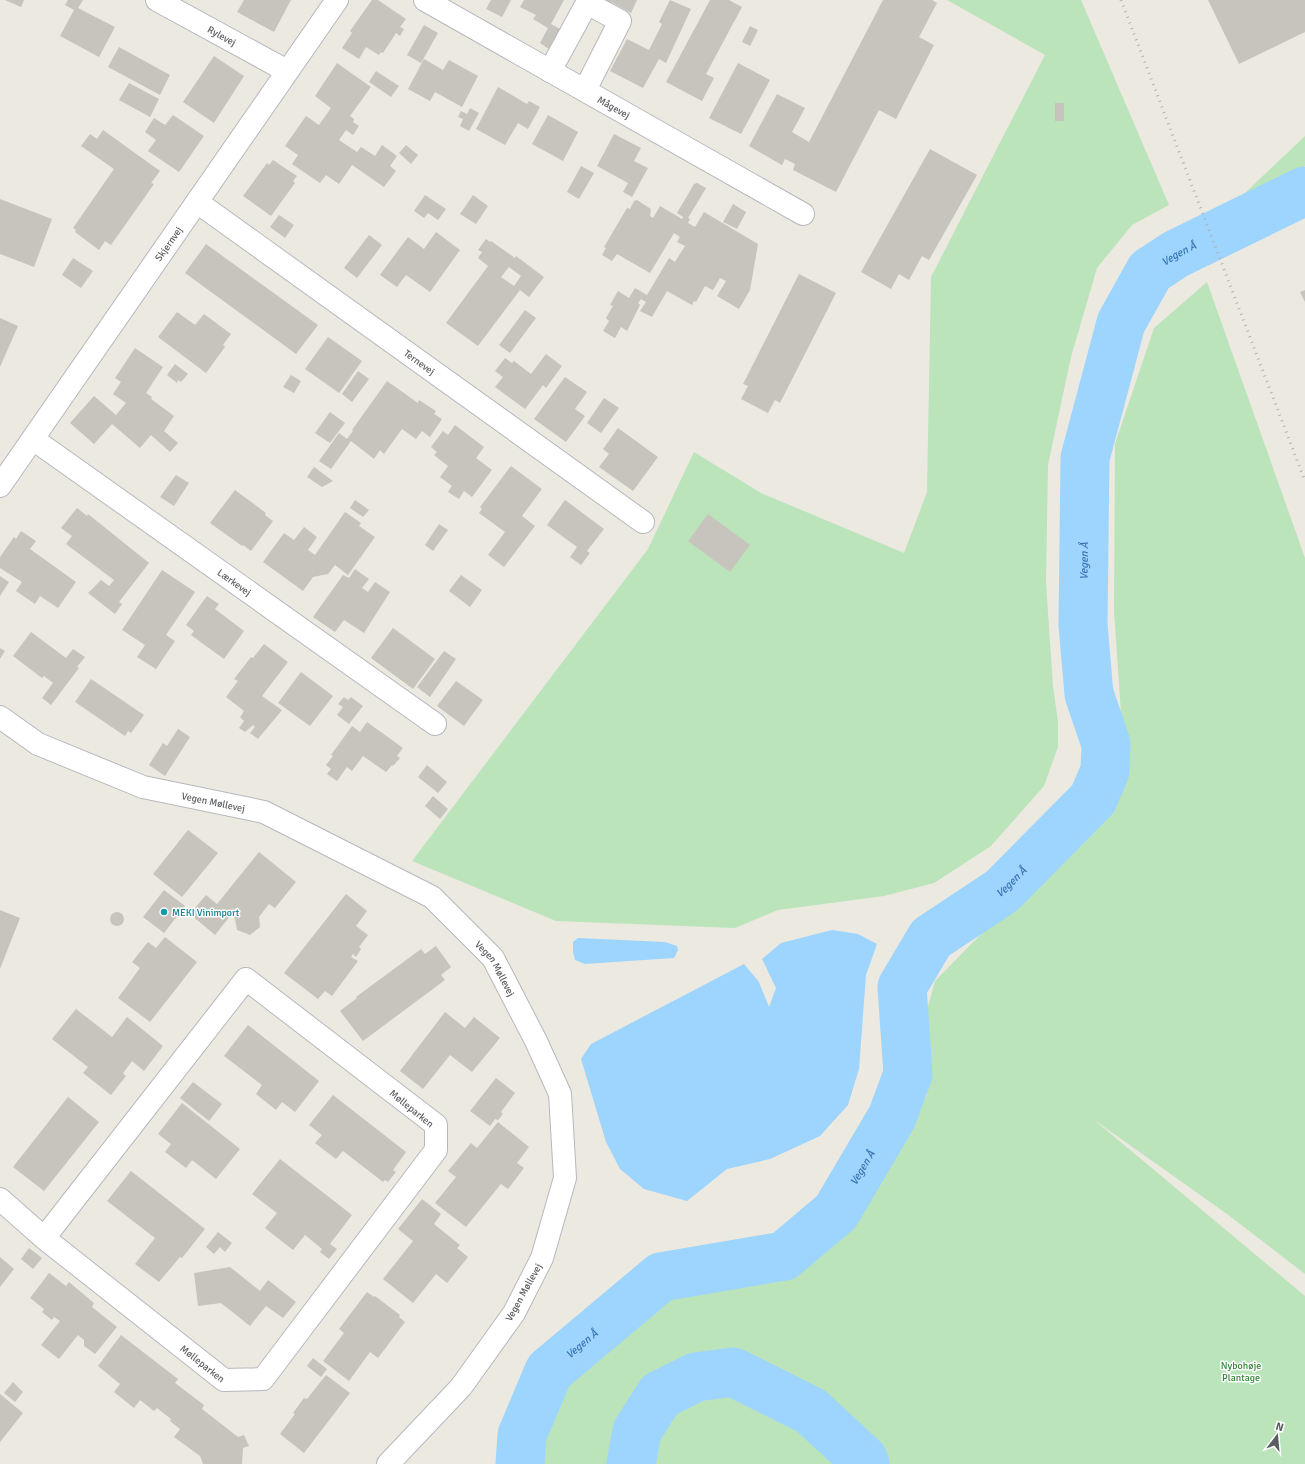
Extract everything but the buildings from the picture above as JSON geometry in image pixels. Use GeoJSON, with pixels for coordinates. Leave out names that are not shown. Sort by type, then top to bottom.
{"type":"FeatureCollection","features":[{"type":"Feature","properties":{"kind":"street","name":"Rylevej"},"geometry":{"type":"LineString","coordinates":[[157,0],[287,71]]}},
{"type":"Feature","properties":{"kind":"street","name":"Skjernvej"},"geometry":{"type":"LineString","coordinates":[[0,486],[337,0]]}},
{"type":"Feature","properties":{"kind":"street","name":"Mågevej"},"geometry":{"type":"LineString","coordinates":[[425,0],[803,214]]}},
{"type":"Feature","properties":{"kind":"street"},"geometry":{"type":"LineString","coordinates":[[550,70],[587,3],[620,21],[585,90]]}},
{"type":"Feature","properties":{"kind":"street","name":"Ternevej"},"geometry":{"type":"LineString","coordinates":[[196,202],[643,522]]}},
{"type":"Feature","properties":{"kind":"street","name":"Lærkevej"},"geometry":{"type":"LineString","coordinates":[[33,439],[435,724]]}},
{"type":"Feature","properties":{"kind":"street","name":"Vegen Møllevej"},"geometry":{"type":"LineString","coordinates":[[0,717],[38,744],[143,787],[264,812],[432,897],[493,958],[536,1041],[560,1094],[565,1178],[542,1258],[514,1313],[461,1387],[388,1464]]}},
{"type":"Feature","properties":{"kind":"street","name":"Mølleparken"},"geometry":{"type":"LineString","coordinates":[[0,1199],[44,1238],[224,1380],[263,1379],[436,1150],[436,1125],[246,980],[44,1238]]}},
{"type":"Feature","properties":{"kind":"green space"},"geometry":{"type":"Polygon","coordinates":[[[947,0],[1081,0],[1169,205],[1132,225],[1097,268],[1071,357],[1048,465],[1046,583],[1053,686],[1058,722],[1058,747],[1044,786],[991,846],[934,883],[884,896],[778,910],[735,928],[556,921],[412,861],[648,549],[694,452],[761,493],[904,553],[927,492],[931,277],[1045,55],[947,0]]]}},
{"type":"Feature","properties":{"kind":"green space"},"geometry":{"type":"Polygon","coordinates":[[[1305,136],[1305,166],[1224,213],[1305,136]]]}},
{"type":"Feature","properties":{"kind":"green space","name":"Nybohøje Plantage"},"geometry":{"type":"Polygon","coordinates":[[[1207,282],[1305,558],[1305,1274],[1227,1214],[1093,1119],[1305,1296],[1305,1464],[883,1464],[880,1455],[780,1374],[730,1361],[669,1376],[632,1405],[619,1441],[616,1464],[534,1464],[533,1453],[562,1381],[660,1294],[787,1276],[816,1260],[927,1095],[924,1021],[935,981],[1110,803],[1120,783],[1123,742],[1114,611],[1115,444],[1154,328],[1207,282]]]}},
{"type":"Feature","properties":{"kind":"green space"},"geometry":{"type":"Polygon","coordinates":[[[712,1384],[732,1389],[787,1414],[839,1464],[642,1464],[650,1425],[664,1406],[712,1384]]]}},
{"type":"Feature","properties":{"kind":"water"},"geometry":{"type":"Polygon","coordinates":[[[832,930],[858,934],[877,944],[866,975],[859,1069],[848,1105],[820,1136],[770,1159],[727,1169],[687,1201],[644,1189],[620,1169],[606,1142],[581,1059],[591,1044],[744,964],[759,982],[769,1007],[776,988],[762,959],[781,943],[832,930]]]}},
{"type":"Feature","properties":{"kind":"water"},"geometry":{"type":"Polygon","coordinates":[[[578,938],[665,942],[677,946],[678,950],[674,958],[585,964],[575,960],[573,942],[578,938]]]}},
{"type":"Feature","properties":{"kind":"waterway","name":"Vegen Å"},"geometry":{"type":"LineString","coordinates":[[520,1464],[522,1435],[549,1371],[661,1277],[784,1256],[836,1212],[892,1117],[908,1074],[902,987],[931,938],[1002,891],[1093,799],[1105,771],[1106,744],[1089,694],[1083,625],[1085,458],[1121,323],[1150,271],[1176,254],[1305,191]]}},
{"type":"Feature","properties":{"kind":"waterway","name":"Vegen Å"},"geometry":{"type":"LineString","coordinates":[[631,1464],[637,1431],[660,1395],[696,1377],[733,1372],[811,1411],[863,1459],[865,1464]]}},
{"type":"Feature","properties":{"kind":"waterway","name":"Vegen Å"},"geometry":{"type":"LineString","coordinates":[[515,1464],[522,1435]]}},
{"type":"Feature","properties":{"kind":"railway"},"geometry":{"type":"LineString","coordinates":[[1121,0],[1305,481]]}},
{"type":"Feature","properties":{"kind":"place","name":"MEKI Vinimport"},"geometry":{"type":"Point","coordinates":[164,912]}}]}
